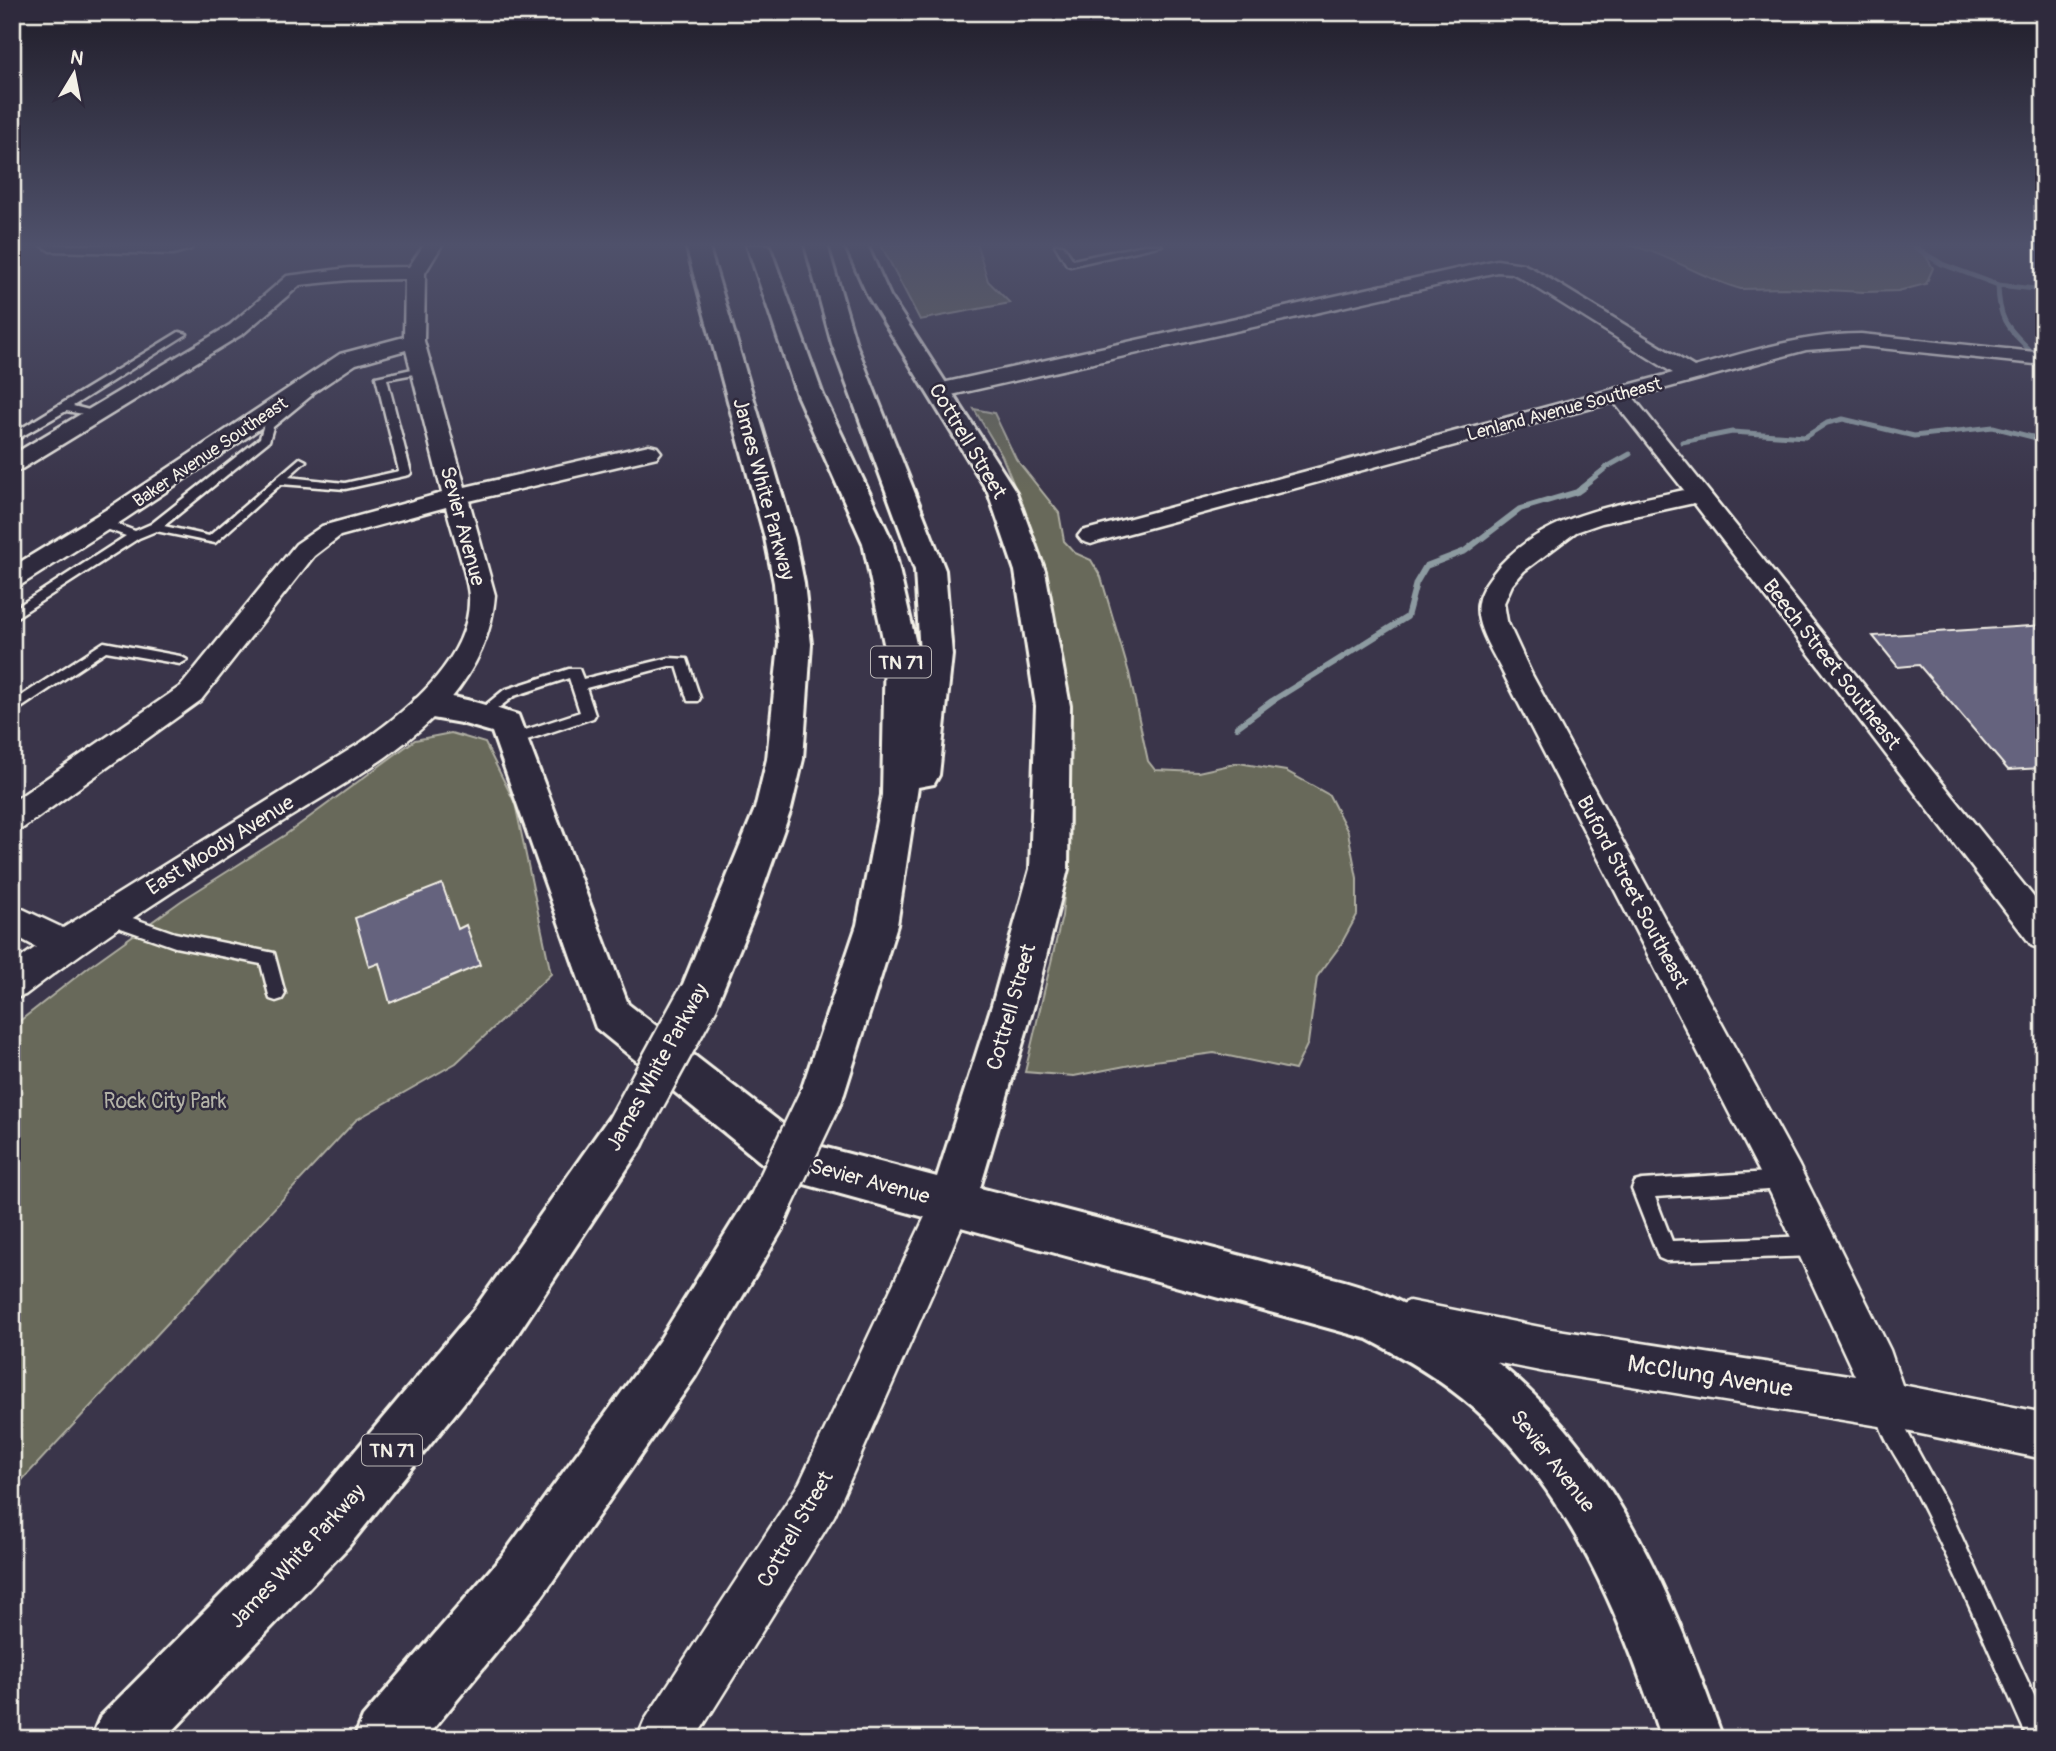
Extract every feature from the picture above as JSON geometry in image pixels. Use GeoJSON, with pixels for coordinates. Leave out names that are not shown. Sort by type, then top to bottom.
{"type":"FeatureCollection","features":[{"type":"Feature","properties":{"kind":"main road","name":"James White Parkway"},"geometry":{"type":"LineString","coordinates":[[122,1739],[328,1527],[493,1326],[626,1131],[698,999],[735,911],[773,809],[785,759],[795,644],[789,583],[780,538],[720,327]]}},
{"type":"Feature","properties":{"kind":"main road","name":"TN 71"},"geometry":{"type":"LineString","coordinates":[[385,1739],[523,1575],[677,1359],[767,1210],[822,1094],[877,925],[900,795],[901,648],[878,543],[810,395],[786,327]]}},
{"type":"Feature","properties":{"kind":"main road"},"geometry":{"type":"LineString","coordinates":[[839,327],[930,570],[936,655],[921,776],[877,925]]}},
{"type":"Feature","properties":{"kind":"main road","name":"Cottrell Street"},"geometry":{"type":"LineString","coordinates":[[898,327],[1002,492],[1030,571],[1053,706],[1049,869],[1013,1005],[952,1203]]}},
{"type":"Feature","properties":{"kind":"main road"},"geometry":{"type":"LineString","coordinates":[[427,706],[496,728]]}},
{"type":"Feature","properties":{"kind":"main road","name":"Sevier Avenue"},"geometry":{"type":"LineString","coordinates":[[496,728],[611,1015],[795,1162],[1376,1316],[1424,1340],[1508,1404],[1557,1460],[1594,1513],[1631,1580],[1678,1695],[1692,1739]]}},
{"type":"Feature","properties":{"kind":"street"},"geometry":{"type":"LineString","coordinates":[[12,465],[240,327]]}},
{"type":"Feature","properties":{"kind":"street","name":"Sevier Avenue"},"geometry":{"type":"LineString","coordinates":[[414,327],[414,341],[421,370],[482,595],[481,614],[466,657],[427,706]]}},
{"type":"Feature","properties":{"kind":"street"},"geometry":{"type":"LineString","coordinates":[[937,391],[1224,327]]}},
{"type":"Feature","properties":{"kind":"street"},"geometry":{"type":"LineString","coordinates":[[1613,327],[1690,374]]}},
{"type":"Feature","properties":{"kind":"street","name":"Lenland Avenue Southeast"},"geometry":{"type":"LineString","coordinates":[[1091,536],[1805,344],[1833,340],[1901,343],[2044,359]]}},
{"type":"Feature","properties":{"kind":"street","name":"Baker Avenue Southeast"},"geometry":{"type":"LineString","coordinates":[[12,579],[102,523],[348,359],[414,341]]}},
{"type":"Feature","properties":{"kind":"street","name":"Beech Street Southeast"},"geometry":{"type":"LineString","coordinates":[[1619,394],[2044,936]]}},
{"type":"Feature","properties":{"kind":"street"},"geometry":{"type":"LineString","coordinates":[[12,819],[191,692],[305,550],[331,531],[454,497],[649,452]]}},
{"type":"Feature","properties":{"kind":"street","name":"Buford Street Southeast"},"geometry":{"type":"LineString","coordinates":[[1700,494],[1595,517],[1567,527],[1542,543],[1500,582],[1491,603],[1493,621],[1517,673],[1785,1181],[1874,1366],[1886,1404]]}},
{"type":"Feature","properties":{"kind":"street","name":"East Moody Avenue"},"geometry":{"type":"LineString","coordinates":[[12,984],[107,916],[370,752],[427,706]]}},
{"type":"Feature","properties":{"kind":"street"},"geometry":{"type":"LineString","coordinates":[[12,918],[64,945]]}},
{"type":"Feature","properties":{"kind":"street","name":"Cottrell Street"},"geometry":{"type":"LineString","coordinates":[[664,1739],[817,1499],[952,1203]]}},
{"type":"Feature","properties":{"kind":"street","name":"McClung Avenue"},"geometry":{"type":"LineString","coordinates":[[1376,1316],[1545,1350],[1886,1404],[2044,1436]]}},
{"type":"Feature","properties":{"kind":"lane"},"geometry":{"type":"LineString","coordinates":[[12,439],[182,334]]}},
{"type":"Feature","properties":{"kind":"lane"},"geometry":{"type":"LineString","coordinates":[[12,616],[135,535],[155,527],[265,439],[268,426],[360,354]]}},
{"type":"Feature","properties":{"kind":"lane"},"geometry":{"type":"LineString","coordinates":[[278,480],[345,486],[405,473],[381,377],[421,370]]}},
{"type":"Feature","properties":{"kind":"lane"},"geometry":{"type":"LineString","coordinates":[[64,408],[97,415]]}},
{"type":"Feature","properties":{"kind":"lane"},"geometry":{"type":"LineString","coordinates":[[155,527],[211,540],[300,461]]}},
{"type":"Feature","properties":{"kind":"lane"},"geometry":{"type":"LineString","coordinates":[[102,523],[135,535]]}},
{"type":"Feature","properties":{"kind":"lane"},"geometry":{"type":"LineString","coordinates":[[12,709],[104,646],[180,660]]}},
{"type":"Feature","properties":{"kind":"lane"},"geometry":{"type":"LineString","coordinates":[[578,685],[669,662],[682,662],[693,698]]}},
{"type":"Feature","properties":{"kind":"lane"},"geometry":{"type":"LineString","coordinates":[[574,672],[578,685],[588,715],[496,728],[509,693],[574,672]]}},
{"type":"Feature","properties":{"kind":"lane"},"geometry":{"type":"LineString","coordinates":[[107,916],[175,940],[268,958],[276,994]]}},
{"type":"Feature","properties":{"kind":"lane"},"geometry":{"type":"LineString","coordinates":[[1785,1181],[1642,1189],[1666,1251],[1816,1246]]}},
{"type":"Feature","properties":{"kind":"lane"},"geometry":{"type":"LineString","coordinates":[[1886,1404],[1893,1428],[1938,1511],[2041,1739]]}},
{"type":"Feature","properties":{"kind":"green space"},"geometry":{"type":"Polygon","coordinates":[[[974,409],[994,413],[1016,459],[1059,513],[1064,541],[1075,553],[1091,560],[1101,577],[1129,673],[1148,761],[1155,770],[1198,772],[1239,763],[1286,771],[1329,795],[1348,832],[1357,878],[1357,915],[1340,946],[1317,977],[1308,1043],[1295,1070],[1214,1053],[1146,1062],[1074,1076],[1025,1072],[1062,916],[1071,821],[1068,720],[1057,632],[1025,512],[1002,456],[974,409]]]}},
{"type":"Feature","properties":{"kind":"green space","name":"Rock City Park"},"geometry":{"type":"Polygon","coordinates":[[[451,733],[485,743],[515,803],[551,974],[456,1063],[356,1120],[12,1491],[12,1027],[90,966],[181,901],[285,835],[415,740],[451,733]]]}},
{"type":"Feature","properties":{"kind":"building"},"geometry":{"type":"Polygon","coordinates":[[[2044,625],[2044,768],[2008,770],[1919,665],[1898,667],[1873,636],[2044,625]]]}},
{"type":"Feature","properties":{"kind":"building"},"geometry":{"type":"Polygon","coordinates":[[[442,884],[458,929],[466,925],[480,965],[390,1003],[379,963],[369,967],[355,918],[442,884]]]}},
{"type":"Feature","properties":{"kind":"waterway"},"geometry":{"type":"LineString","coordinates":[[2009,327],[2032,352]]}},
{"type":"Feature","properties":{"kind":"waterway"},"geometry":{"type":"LineString","coordinates":[[1682,442],[1732,432],[1805,437],[1827,423],[1843,419],[1914,436],[1993,427],[2044,440]]}},
{"type":"Feature","properties":{"kind":"waterway"},"geometry":{"type":"LineString","coordinates":[[1581,488],[1607,467],[1630,454]]}},
{"type":"Feature","properties":{"kind":"waterway"},"geometry":{"type":"LineString","coordinates":[[1237,727],[1272,701],[1407,617],[1416,583],[1426,566],[1465,551],[1520,509],[1577,492],[1584,487]]}}]}
